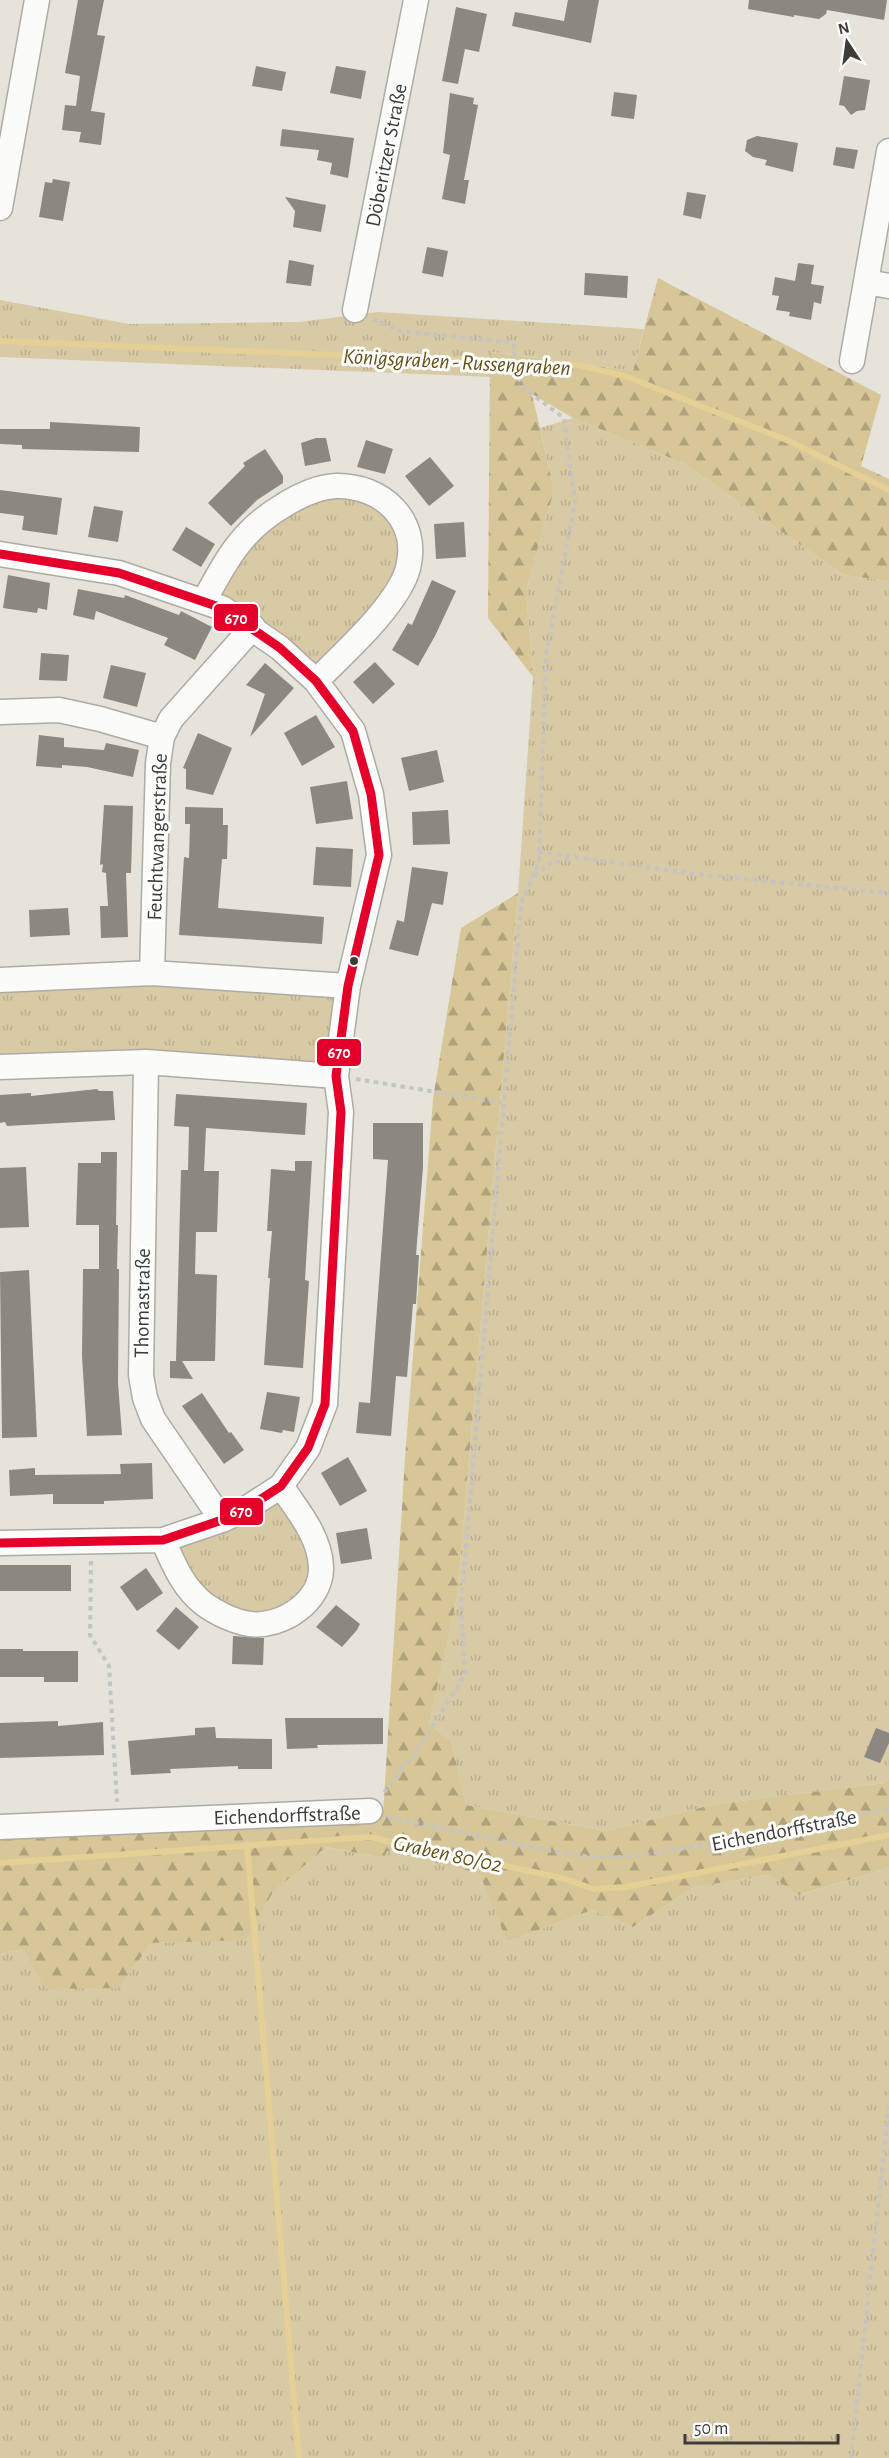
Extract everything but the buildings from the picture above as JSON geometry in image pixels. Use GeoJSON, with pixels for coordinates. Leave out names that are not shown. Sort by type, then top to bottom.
{"type":"FeatureCollection","features":[{"type":"Feature","properties":{"kind":"street"},"geometry":{"type":"LineString","coordinates":[[0,208],[37,0]]}},
{"type":"Feature","properties":{"kind":"street","name":"Döberitzer Straße"},"geometry":{"type":"LineString","coordinates":[[355,310],[416,0]]}},
{"type":"Feature","properties":{"kind":"street"},"geometry":{"type":"LineString","coordinates":[[852,362],[878,284],[889,151]]}},
{"type":"Feature","properties":{"kind":"street"},"geometry":{"type":"LineString","coordinates":[[204,601],[230,553],[257,523],[306,492],[335,486],[364,489],[394,506],[407,529],[410,547],[407,569],[393,596],[372,624],[316,681]]}},
{"type":"Feature","properties":{"kind":"street"},"geometry":{"type":"LineString","coordinates":[[0,554],[119,573],[204,601],[222,608],[253,627],[280,648],[316,681],[353,730],[371,794],[379,855],[348,986],[336,1076],[341,1112],[324,1404],[308,1448],[281,1486],[244,1510],[163,1540],[0,1543]]}},
{"type":"Feature","properties":{"kind":"street","name":"Feuchtwangerstraße"},"geometry":{"type":"LineString","coordinates":[[152,973],[158,764],[162,737],[171,719],[253,627]]}},
{"type":"Feature","properties":{"kind":"street"},"geometry":{"type":"LineString","coordinates":[[0,712],[58,710],[100,719],[162,737]]}},
{"type":"Feature","properties":{"kind":"street"},"geometry":{"type":"LineString","coordinates":[[0,980],[152,973],[348,986]]}},
{"type":"Feature","properties":{"kind":"street"},"geometry":{"type":"LineString","coordinates":[[0,1067],[146,1062],[336,1076]]}},
{"type":"Feature","properties":{"kind":"street","name":"Thomastraße"},"geometry":{"type":"LineString","coordinates":[[146,1062],[141,1375],[145,1398],[153,1419],[222,1520]]}},
{"type":"Feature","properties":{"kind":"street"},"geometry":{"type":"LineString","coordinates":[[163,1540],[176,1569],[192,1594],[204,1604],[219,1614],[251,1624],[277,1621],[298,1611],[310,1597],[321,1568],[316,1543],[305,1521],[281,1486]]}},
{"type":"Feature","properties":{"kind":"street","name":"Eichendorffstraße"},"geometry":{"type":"LineString","coordinates":[[0,1827],[370,1811]]}},
{"type":"Feature","properties":{"kind":"path"},"geometry":{"type":"LineString","coordinates":[[355,310],[400,331],[513,343],[515,351],[512,368],[525,389],[564,418],[575,502],[546,655],[539,862],[521,904],[461,1605],[465,1675],[419,1747],[370,1811]]}},
{"type":"Feature","properties":{"kind":"path"},"geometry":{"type":"LineString","coordinates":[[539,852],[696,874],[889,893]]}},
{"type":"Feature","properties":{"kind":"path"},"geometry":{"type":"LineString","coordinates":[[533,877],[551,863],[563,859],[581,858]]}},
{"type":"Feature","properties":{"kind":"path"},"geometry":{"type":"LineString","coordinates":[[336,1076],[504,1103]]}},
{"type":"Feature","properties":{"kind":"path"},"geometry":{"type":"LineString","coordinates":[[91,1542],[90,1635],[110,1666],[118,1822]]}},
{"type":"Feature","properties":{"kind":"path","name":"Eichendorffstraße"},"geometry":{"type":"LineString","coordinates":[[370,1811],[405,1822],[514,1844],[602,1857],[630,1857],[730,1841],[889,1809]]}},
{"type":"Feature","properties":{"kind":"path"},"geometry":{"type":"LineString","coordinates":[[850,2458],[889,2106]]}},
{"type":"Feature","properties":{"kind":"green space"},"geometry":{"type":"Polygon","coordinates":[[[658,278],[881,395],[861,466],[889,479],[889,581],[844,575],[683,463],[573,418],[532,394],[554,490],[526,591],[533,677],[488,618],[490,352],[633,371],[658,278]]]}},
{"type":"Feature","properties":{"kind":"green space"},"geometry":{"type":"Polygon","coordinates":[[[0,300],[129,324],[299,322],[378,312],[644,329],[633,371],[491,352],[492,377],[0,357],[0,300]]]}},
{"type":"Feature","properties":{"kind":"green space"},"geometry":{"type":"Polygon","coordinates":[[[573,418],[683,463],[844,575],[889,581],[889,1777],[885,1783],[716,1804],[605,1831],[466,1805],[451,1740],[429,1725],[457,1597],[518,893],[533,677],[526,591],[554,490],[540,428],[573,418]]]}},
{"type":"Feature","properties":{"kind":"green space"},"geometry":{"type":"Polygon","coordinates":[[[336,487],[392,507],[406,569],[315,677],[207,600],[258,525],[336,487]]]}},
{"type":"Feature","properties":{"kind":"green space"},"geometry":{"type":"Polygon","coordinates":[[[518,893],[457,1597],[429,1725],[451,1740],[466,1805],[605,1831],[716,1804],[885,1783],[889,1777],[889,1868],[798,1895],[770,1875],[694,1887],[633,1927],[592,1910],[507,1942],[480,1874],[387,1851],[384,1858],[326,1847],[273,1892],[246,1940],[151,1943],[119,1988],[45,1989],[24,1949],[0,1954],[0,1832],[171,1828],[383,1815],[405,1458],[433,1099],[461,928],[518,893]]]}},
{"type":"Feature","properties":{"kind":"green space"},"geometry":{"type":"Polygon","coordinates":[[[0,982],[346,988],[334,1074],[0,1065],[0,982]]]}},
{"type":"Feature","properties":{"kind":"green space"},"geometry":{"type":"Polygon","coordinates":[[[281,1489],[303,1521],[316,1581],[277,1619],[222,1613],[166,1542],[281,1489]]]}},
{"type":"Feature","properties":{"kind":"green space"},"geometry":{"type":"Polygon","coordinates":[[[325,1847],[384,1858],[387,1851],[481,1874],[507,1942],[592,1910],[633,1927],[694,1887],[770,1875],[799,1895],[889,1868],[889,2458],[0,2458],[0,1954],[24,1949],[119,1988],[151,1943],[246,1939],[273,1892],[325,1847]]]}},
{"type":"Feature","properties":{"kind":"waterway","name":"Königsgraben - Russengraben"},"geometry":{"type":"LineString","coordinates":[[0,341],[578,365],[625,376],[789,441],[889,490]]}},
{"type":"Feature","properties":{"kind":"waterway","name":"Graben 80/02"},"geometry":{"type":"LineString","coordinates":[[0,1863],[369,1837],[562,1878],[594,1889],[626,1887],[889,1835]]}},
{"type":"Feature","properties":{"kind":"waterway"},"geometry":{"type":"LineString","coordinates":[[247,1845],[299,2458]]}},
{"type":"Feature","properties":{"kind":"transit line","name":"670"},"geometry":{"type":"LineString","coordinates":[[0,554],[119,573],[222,608],[280,648],[316,681],[353,731],[371,794],[379,855],[348,986],[336,1076],[341,1112],[325,1404],[308,1448],[281,1486],[244,1510],[163,1540],[0,1543]]}}]}
